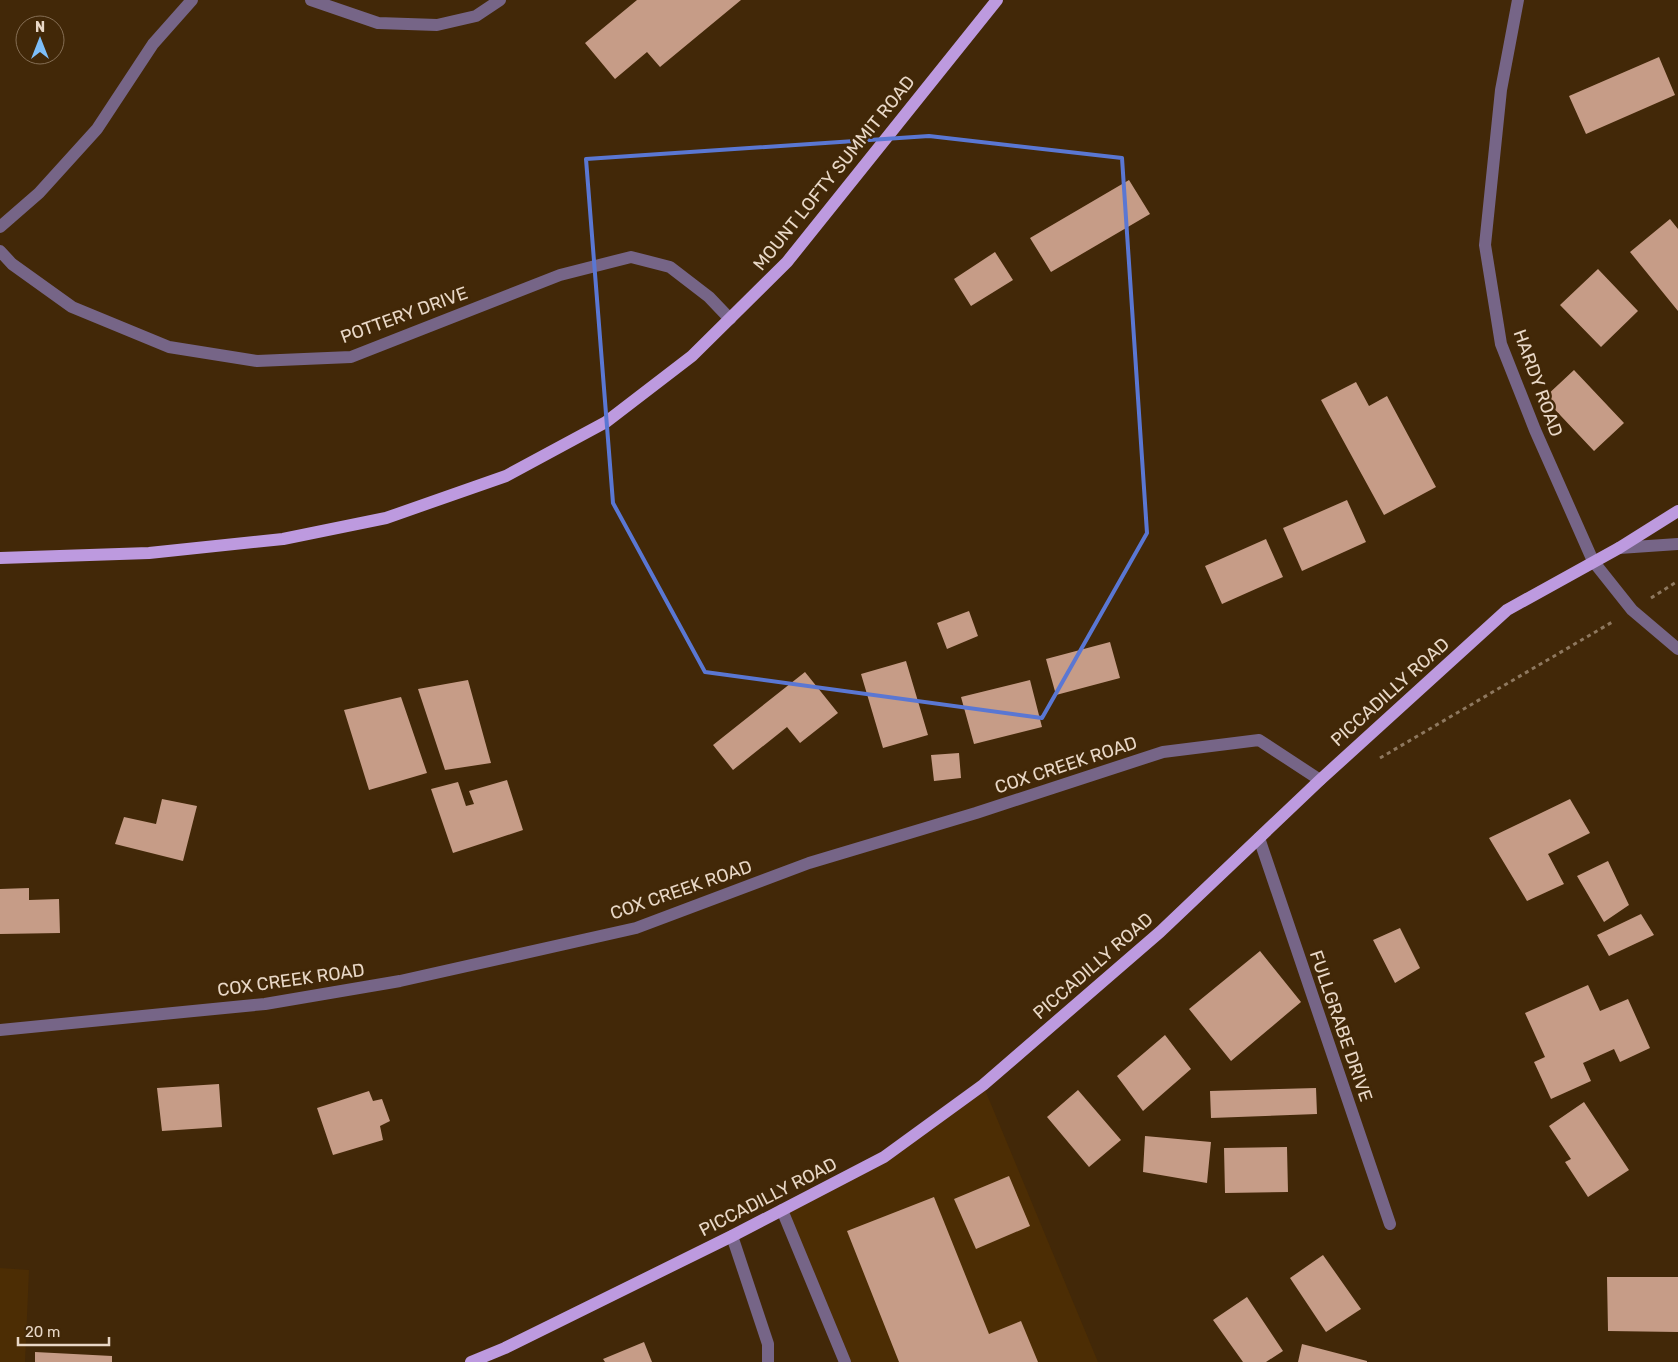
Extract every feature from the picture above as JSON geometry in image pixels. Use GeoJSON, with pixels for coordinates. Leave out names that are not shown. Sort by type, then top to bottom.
{"type":"FeatureCollection","features":[{"type":"Feature","properties":{"kind":"main road","name":"MOUNT LOFTY SUMMIT ROAD"},"geometry":{"type":"LineString","coordinates":[[4,559],[149,553],[283,539],[386,518],[506,476],[606,422],[692,356],[787,262],[997,0]]}},
{"type":"Feature","properties":{"kind":"main road","name":"PICCADILLY ROAD"},"geometry":{"type":"LineString","coordinates":[[471,1362],[505,1348],[732,1236],[884,1157],[983,1085],[1160,932],[1320,780],[1507,610],[1619,548],[1678,510]]}},
{"type":"Feature","properties":{"kind":"street"},"geometry":{"type":"LineString","coordinates":[[0,227],[39,193],[97,129],[153,44],[192,0]]}},
{"type":"Feature","properties":{"kind":"street"},"geometry":{"type":"LineString","coordinates":[[311,0],[378,23],[437,25],[476,16],[500,0]]}},
{"type":"Feature","properties":{"kind":"street","name":"HARDY ROAD"},"geometry":{"type":"LineString","coordinates":[[1518,0],[1502,90],[1485,245],[1502,344],[1536,430],[1593,561],[1632,610],[1678,649]]}},
{"type":"Feature","properties":{"kind":"street","name":"POTTERY DRIVE"},"geometry":{"type":"LineString","coordinates":[[0,251],[12,264],[72,307],[169,347],[257,360],[352,357],[560,275],[631,257],[670,267],[709,297],[730,319]]}},
{"type":"Feature","properties":{"kind":"street"},"geometry":{"type":"LineString","coordinates":[[1619,548],[1678,544]]}},
{"type":"Feature","properties":{"kind":"street","name":"COX CREEK ROAD"},"geometry":{"type":"LineString","coordinates":[[0,1030],[265,1004],[400,981],[636,928],[809,863],[976,813],[1163,752],[1259,740],[1320,780]]}},
{"type":"Feature","properties":{"kind":"street","name":"FULLGRABE DRIVE"},"geometry":{"type":"LineString","coordinates":[[1259,838],[1390,1224]]}},
{"type":"Feature","properties":{"kind":"street"},"geometry":{"type":"LineString","coordinates":[[782,1210],[845,1362]]}},
{"type":"Feature","properties":{"kind":"street"},"geometry":{"type":"LineString","coordinates":[[732,1236],[768,1344],[768,1362]]}},
{"type":"Feature","properties":{"kind":"path"},"geometry":{"type":"LineString","coordinates":[[1372,760],[1632,610],[1678,580]]}},
{"type":"Feature","properties":{"kind":"highlighted area"},"geometry":{"type":"Polygon","coordinates":[[[929,136],[1122,158],[1147,533],[1042,718],[705,672],[613,503],[586,159],[929,136]]]}},
{"type":"Feature","properties":{"kind":"shaded area"},"geometry":{"type":"Polygon","coordinates":[[[983,1085],[1098,1362],[845,1362],[782,1210],[884,1157],[983,1085]]]}},
{"type":"Feature","properties":{"kind":"shaded area"},"geometry":{"type":"Polygon","coordinates":[[[0,1268],[29,1270],[25,1362],[0,1362],[0,1268]]]}},
{"type":"Feature","properties":{"kind":"building"},"geometry":{"type":"Polygon","coordinates":[[[637,0],[741,0],[660,67],[647,52],[615,79],[585,43],[637,0]]]}},
{"type":"Feature","properties":{"kind":"building"},"geometry":{"type":"Polygon","coordinates":[[[1659,57],[1675,95],[1586,134],[1569,96],[1659,57]]]}},
{"type":"Feature","properties":{"kind":"building"},"geometry":{"type":"Polygon","coordinates":[[[1129,180],[1150,214],[1051,272],[1030,238],[1129,180]]]}},
{"type":"Feature","properties":{"kind":"building"},"geometry":{"type":"Polygon","coordinates":[[[1670,219],[1678,229],[1678,311],[1630,252],[1670,219]]]}},
{"type":"Feature","properties":{"kind":"building"},"geometry":{"type":"Polygon","coordinates":[[[995,252],[1013,280],[971,306],[954,279],[995,252]]]}},
{"type":"Feature","properties":{"kind":"building"},"geometry":{"type":"Polygon","coordinates":[[[1598,269],[1638,311],[1601,347],[1560,305],[1598,269]]]}},
{"type":"Feature","properties":{"kind":"building"},"geometry":{"type":"Polygon","coordinates":[[[1574,370],[1624,423],[1594,451],[1544,398],[1574,370]]]}},
{"type":"Feature","properties":{"kind":"building"},"geometry":{"type":"Polygon","coordinates":[[[1356,382],[1369,406],[1387,396],[1436,487],[1384,515],[1321,400],[1356,382]]]}},
{"type":"Feature","properties":{"kind":"building"},"geometry":{"type":"Polygon","coordinates":[[[1347,500],[1366,542],[1302,571],[1283,528],[1347,500]]]}},
{"type":"Feature","properties":{"kind":"building"},"geometry":{"type":"Polygon","coordinates":[[[1266,539],[1283,577],[1222,604],[1205,566],[1266,539]]]}},
{"type":"Feature","properties":{"kind":"building"},"geometry":{"type":"Polygon","coordinates":[[[969,611],[978,636],[947,649],[937,623],[969,611]]]}},
{"type":"Feature","properties":{"kind":"building"},"geometry":{"type":"Polygon","coordinates":[[[1110,642],[1120,678],[1056,695],[1046,659],[1110,642]]]}},
{"type":"Feature","properties":{"kind":"building"},"geometry":{"type":"Polygon","coordinates":[[[906,661],[928,735],[883,748],[861,674],[906,661]]]}},
{"type":"Feature","properties":{"kind":"building"},"geometry":{"type":"Polygon","coordinates":[[[805,672],[838,713],[800,743],[787,727],[733,770],[713,745],[805,672]]]}},
{"type":"Feature","properties":{"kind":"building"},"geometry":{"type":"Polygon","coordinates":[[[468,680],[491,763],[445,770],[418,689],[468,680]]]}},
{"type":"Feature","properties":{"kind":"building"},"geometry":{"type":"Polygon","coordinates":[[[1030,680],[1042,727],[974,744],[961,697],[1030,680]]]}},
{"type":"Feature","properties":{"kind":"building"},"geometry":{"type":"Polygon","coordinates":[[[401,697],[427,773],[369,790],[344,710],[401,697]]]}},
{"type":"Feature","properties":{"kind":"building"},"geometry":{"type":"Polygon","coordinates":[[[959,753],[961,778],[934,781],[931,755],[959,753]]]}},
{"type":"Feature","properties":{"kind":"building"},"geometry":{"type":"Polygon","coordinates":[[[507,780],[523,830],[453,853],[431,789],[458,782],[466,806],[474,804],[469,791],[507,780]]]}},
{"type":"Feature","properties":{"kind":"building"},"geometry":{"type":"Polygon","coordinates":[[[162,799],[197,806],[183,861],[115,844],[124,817],[156,824],[162,799]]]}},
{"type":"Feature","properties":{"kind":"building"},"geometry":{"type":"Polygon","coordinates":[[[1570,799],[1590,833],[1548,854],[1564,884],[1527,901],[1489,838],[1570,799]]]}},
{"type":"Feature","properties":{"kind":"building"},"geometry":{"type":"Polygon","coordinates":[[[1608,861],[1629,905],[1604,922],[1577,876],[1608,861]]]}},
{"type":"Feature","properties":{"kind":"building"},"geometry":{"type":"Polygon","coordinates":[[[29,888],[29,900],[59,899],[60,933],[0,934],[0,889],[29,888]]]}},
{"type":"Feature","properties":{"kind":"building"},"geometry":{"type":"Polygon","coordinates":[[[1641,914],[1654,935],[1609,956],[1597,935],[1641,914]]]}},
{"type":"Feature","properties":{"kind":"building"},"geometry":{"type":"Polygon","coordinates":[[[1400,928],[1420,968],[1395,983],[1373,940],[1400,928]]]}},
{"type":"Feature","properties":{"kind":"building"},"geometry":{"type":"Polygon","coordinates":[[[1260,951],[1301,1002],[1231,1061],[1189,1009],[1260,951]]]}},
{"type":"Feature","properties":{"kind":"building"},"geometry":{"type":"Polygon","coordinates":[[[1588,985],[1600,1011],[1628,999],[1650,1048],[1620,1062],[1614,1049],[1583,1063],[1591,1081],[1551,1099],[1534,1062],[1545,1057],[1525,1013],[1588,985]]]}},
{"type":"Feature","properties":{"kind":"building"},"geometry":{"type":"Polygon","coordinates":[[[1165,1035],[1191,1069],[1143,1111],[1117,1076],[1165,1035]]]}},
{"type":"Feature","properties":{"kind":"building"},"geometry":{"type":"Polygon","coordinates":[[[219,1084],[222,1127],[162,1131],[157,1088],[219,1084]]]}},
{"type":"Feature","properties":{"kind":"building"},"geometry":{"type":"Polygon","coordinates":[[[1316,1088],[1317,1114],[1211,1118],[1210,1091],[1316,1088]]]}},
{"type":"Feature","properties":{"kind":"building"},"geometry":{"type":"Polygon","coordinates":[[[1078,1090],[1121,1140],[1089,1167],[1047,1117],[1078,1090]]]}},
{"type":"Feature","properties":{"kind":"building"},"geometry":{"type":"Polygon","coordinates":[[[369,1091],[373,1101],[382,1099],[390,1121],[380,1126],[383,1140],[333,1155],[317,1108],[369,1091]]]}},
{"type":"Feature","properties":{"kind":"building"},"geometry":{"type":"Polygon","coordinates":[[[1584,1102],[1629,1170],[1588,1197],[1565,1162],[1571,1159],[1549,1126],[1584,1102]]]}},
{"type":"Feature","properties":{"kind":"building"},"geometry":{"type":"Polygon","coordinates":[[[1145,1136],[1211,1142],[1207,1183],[1143,1172],[1145,1136]]]}},
{"type":"Feature","properties":{"kind":"building"},"geometry":{"type":"Polygon","coordinates":[[[1287,1147],[1288,1192],[1225,1193],[1224,1148],[1287,1147]]]}},
{"type":"Feature","properties":{"kind":"building"},"geometry":{"type":"Polygon","coordinates":[[[1009,1176],[1030,1226],[976,1249],[954,1199],[1009,1176]]]}},
{"type":"Feature","properties":{"kind":"building"},"geometry":{"type":"Polygon","coordinates":[[[934,1197],[989,1334],[1021,1321],[1038,1362],[899,1362],[847,1231],[934,1197]]]}},
{"type":"Feature","properties":{"kind":"building"},"geometry":{"type":"Polygon","coordinates":[[[1323,1255],[1361,1309],[1326,1332],[1290,1278],[1323,1255]]]}},
{"type":"Feature","properties":{"kind":"building"},"geometry":{"type":"Polygon","coordinates":[[[1607,1277],[1678,1277],[1678,1332],[1608,1331],[1607,1277]]]}},
{"type":"Feature","properties":{"kind":"building"},"geometry":{"type":"Polygon","coordinates":[[[1247,1297],[1283,1351],[1266,1362],[1243,1362],[1213,1320],[1247,1297]]]}},
{"type":"Feature","properties":{"kind":"building"},"geometry":{"type":"Polygon","coordinates":[[[644,1342],[652,1362],[605,1362],[603,1359],[644,1342]]]}},
{"type":"Feature","properties":{"kind":"building"},"geometry":{"type":"Polygon","coordinates":[[[1302,1344],[1367,1361],[1367,1362],[1298,1362],[1302,1344]]]}},
{"type":"Feature","properties":{"kind":"building"},"geometry":{"type":"Polygon","coordinates":[[[35,1352],[112,1356],[112,1362],[35,1362],[35,1352]]]}}]}
